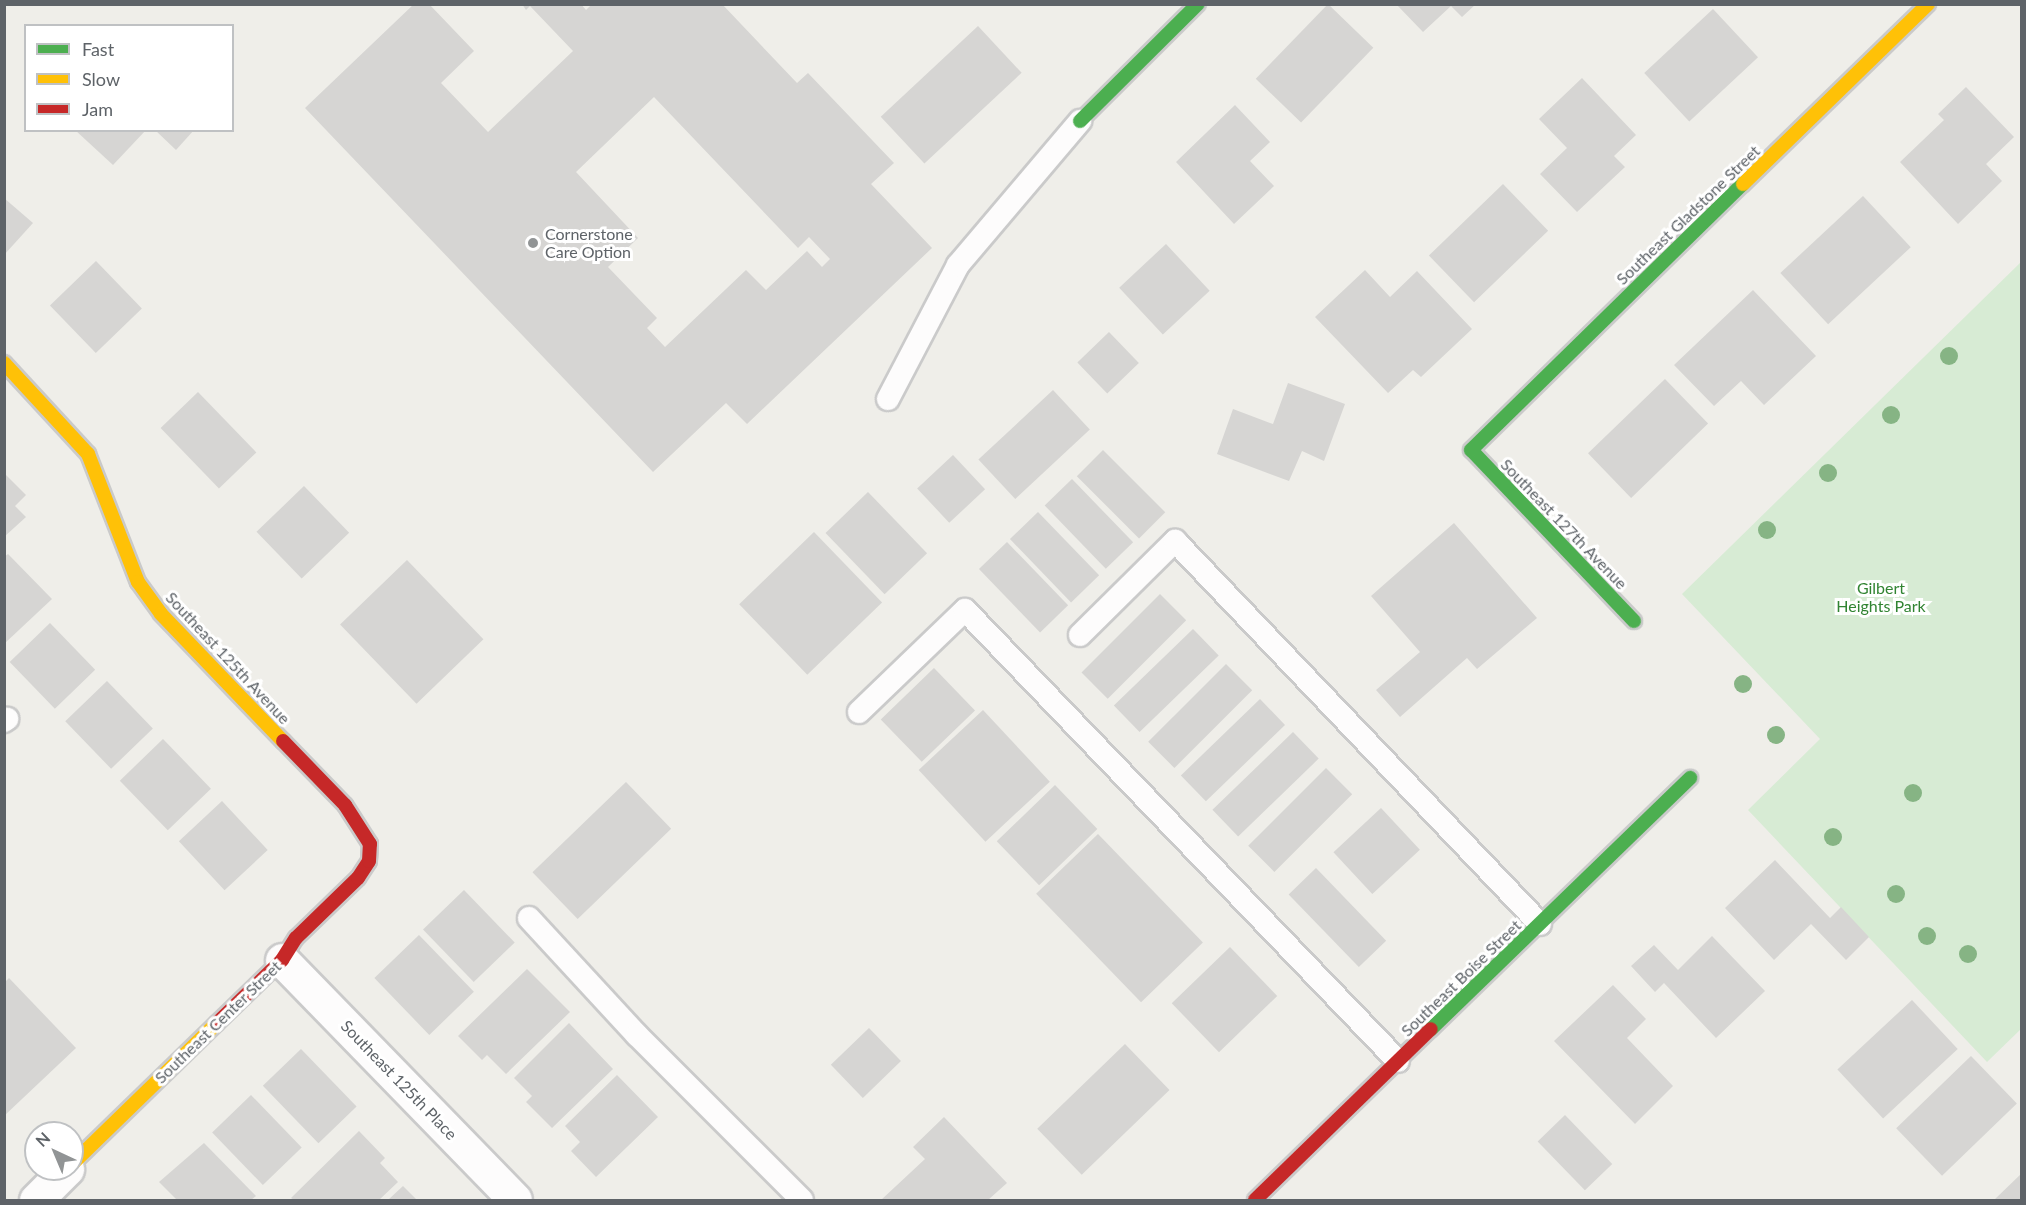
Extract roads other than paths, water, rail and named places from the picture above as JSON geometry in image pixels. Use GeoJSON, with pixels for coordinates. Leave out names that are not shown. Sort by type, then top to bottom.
{"type":"FeatureCollection","features":[{"type":"Feature","properties":{"kind":"street"},"geometry":{"type":"LineString","coordinates":[[1080,121],[1198,4]]}},
{"type":"Feature","properties":{"kind":"street","name":"Southeast Gladstone Street"},"geometry":{"type":"LineString","coordinates":[[1471,450],[1928,4]]}},
{"type":"Feature","properties":{"kind":"street","name":"Southeast 125th Avenue"},"geometry":{"type":"LineString","coordinates":[[4,363],[88,454],[138,582],[161,614],[345,805],[370,844]]}},
{"type":"Feature","properties":{"kind":"street","name":"Southeast 127th Avenue"},"geometry":{"type":"LineString","coordinates":[[1471,450],[1634,621]]}},
{"type":"Feature","properties":{"kind":"street","name":"Southeast Boise Street"},"geometry":{"type":"LineString","coordinates":[[1255,1200],[1690,778]]}},
{"type":"Feature","properties":{"kind":"street","name":"Southeast Center Street"},"geometry":{"type":"LineString","coordinates":[[84,1152],[282,960],[296,938],[358,878],[369,861],[370,844]]}},
{"type":"Feature","properties":{"kind":"street","name":"Southeast 125th Place"},"geometry":{"type":"LineString","coordinates":[[282,960],[515,1200]]}},
{"type":"Feature","properties":{"kind":"street"},"geometry":{"type":"LineString","coordinates":[[36,1200],[55,1181]]}},
{"type":"Feature","properties":{"kind":"lane"},"geometry":{"type":"LineString","coordinates":[[888,399],[958,265],[1080,121]]}},
{"type":"Feature","properties":{"kind":"lane"},"geometry":{"type":"LineString","coordinates":[[1080,635],[1175,541],[1540,924]]}},
{"type":"Feature","properties":{"kind":"lane"},"geometry":{"type":"LineString","coordinates":[[859,712],[965,610],[1398,1061]]}},
{"type":"Feature","properties":{"kind":"lane"},"geometry":{"type":"LineString","coordinates":[[530,918],[637,1035],[802,1200]]}},
{"type":"Feature","properties":{"kind":"place","name":"Cornerstone Care Option"},"geometry":{"type":"Point","coordinates":[533,243]}},
{"type":"Feature","properties":{"kind":"park label","name":"Gilbert Heights Park"},"geometry":{"type":"Point","coordinates":[1881,597]}}]}
